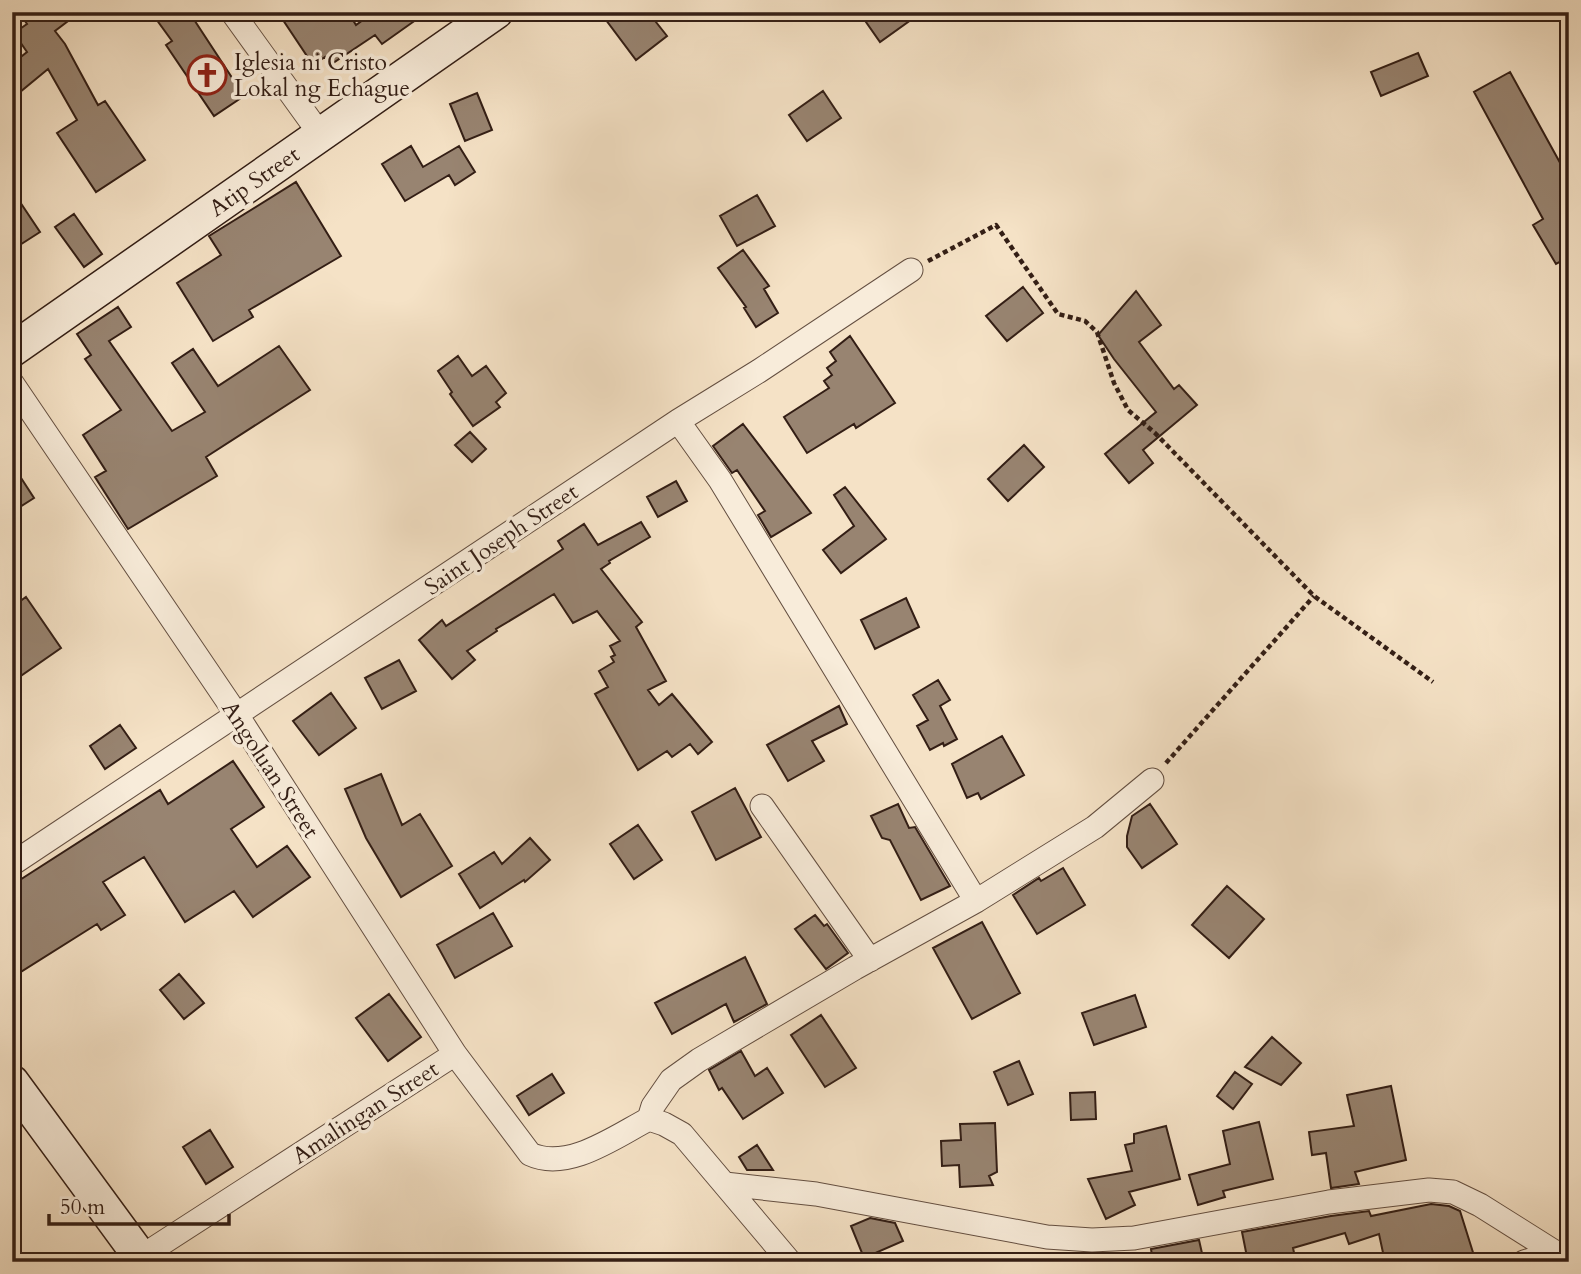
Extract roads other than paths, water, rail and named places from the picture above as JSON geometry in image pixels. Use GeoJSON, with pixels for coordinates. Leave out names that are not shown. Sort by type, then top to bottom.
{"type":"FeatureCollection","features":[{"type":"Feature","properties":{"kind":"main road","name":"Atip Street"},"geometry":{"type":"LineString","coordinates":[[12,350],[496,12]]}},
{"type":"Feature","properties":{"kind":"main road"},"geometry":{"type":"LineString","coordinates":[[12,1082],[139,1260]]}},
{"type":"Feature","properties":{"kind":"street"},"geometry":{"type":"LineString","coordinates":[[232,12],[320,134]]}},
{"type":"Feature","properties":{"kind":"street","name":"Saint Joseph Street"},"geometry":{"type":"LineString","coordinates":[[12,864],[678,421],[911,270]]}},
{"type":"Feature","properties":{"kind":"street","name":"Angoluan Street"},"geometry":{"type":"LineString","coordinates":[[12,383],[237,715],[455,1054],[530,1154],[554,1159],[578,1155],[649,1119]]}},
{"type":"Feature","properties":{"kind":"street"},"geometry":{"type":"LineString","coordinates":[[678,421],[720,480],[976,901]]}},
{"type":"Feature","properties":{"kind":"street"},"geometry":{"type":"LineString","coordinates":[[790,1262],[682,1135],[649,1119],[661,1092],[671,1080],[699,1060],[976,901],[1095,827],[1152,780]]}},
{"type":"Feature","properties":{"kind":"street"},"geometry":{"type":"LineString","coordinates":[[762,806],[870,960]]}},
{"type":"Feature","properties":{"kind":"street","name":"Amalingan Street"},"geometry":{"type":"LineString","coordinates":[[139,1260],[455,1054]]}},
{"type":"Feature","properties":{"kind":"street"},"geometry":{"type":"LineString","coordinates":[[725,1184],[816,1194],[1047,1237],[1092,1240],[1134,1238],[1329,1202],[1429,1190],[1453,1192],[1480,1205],[1562,1256]]}},
{"type":"Feature","properties":{"kind":"street"},"geometry":{"type":"LineString","coordinates":[[1524,1262],[1562,1256]]}},
{"type":"Feature","properties":{"kind":"place","name":"Iglesia ni Cristo Lokal ng Echague"},"geometry":{"type":"Point","coordinates":[207,75]}}]}
